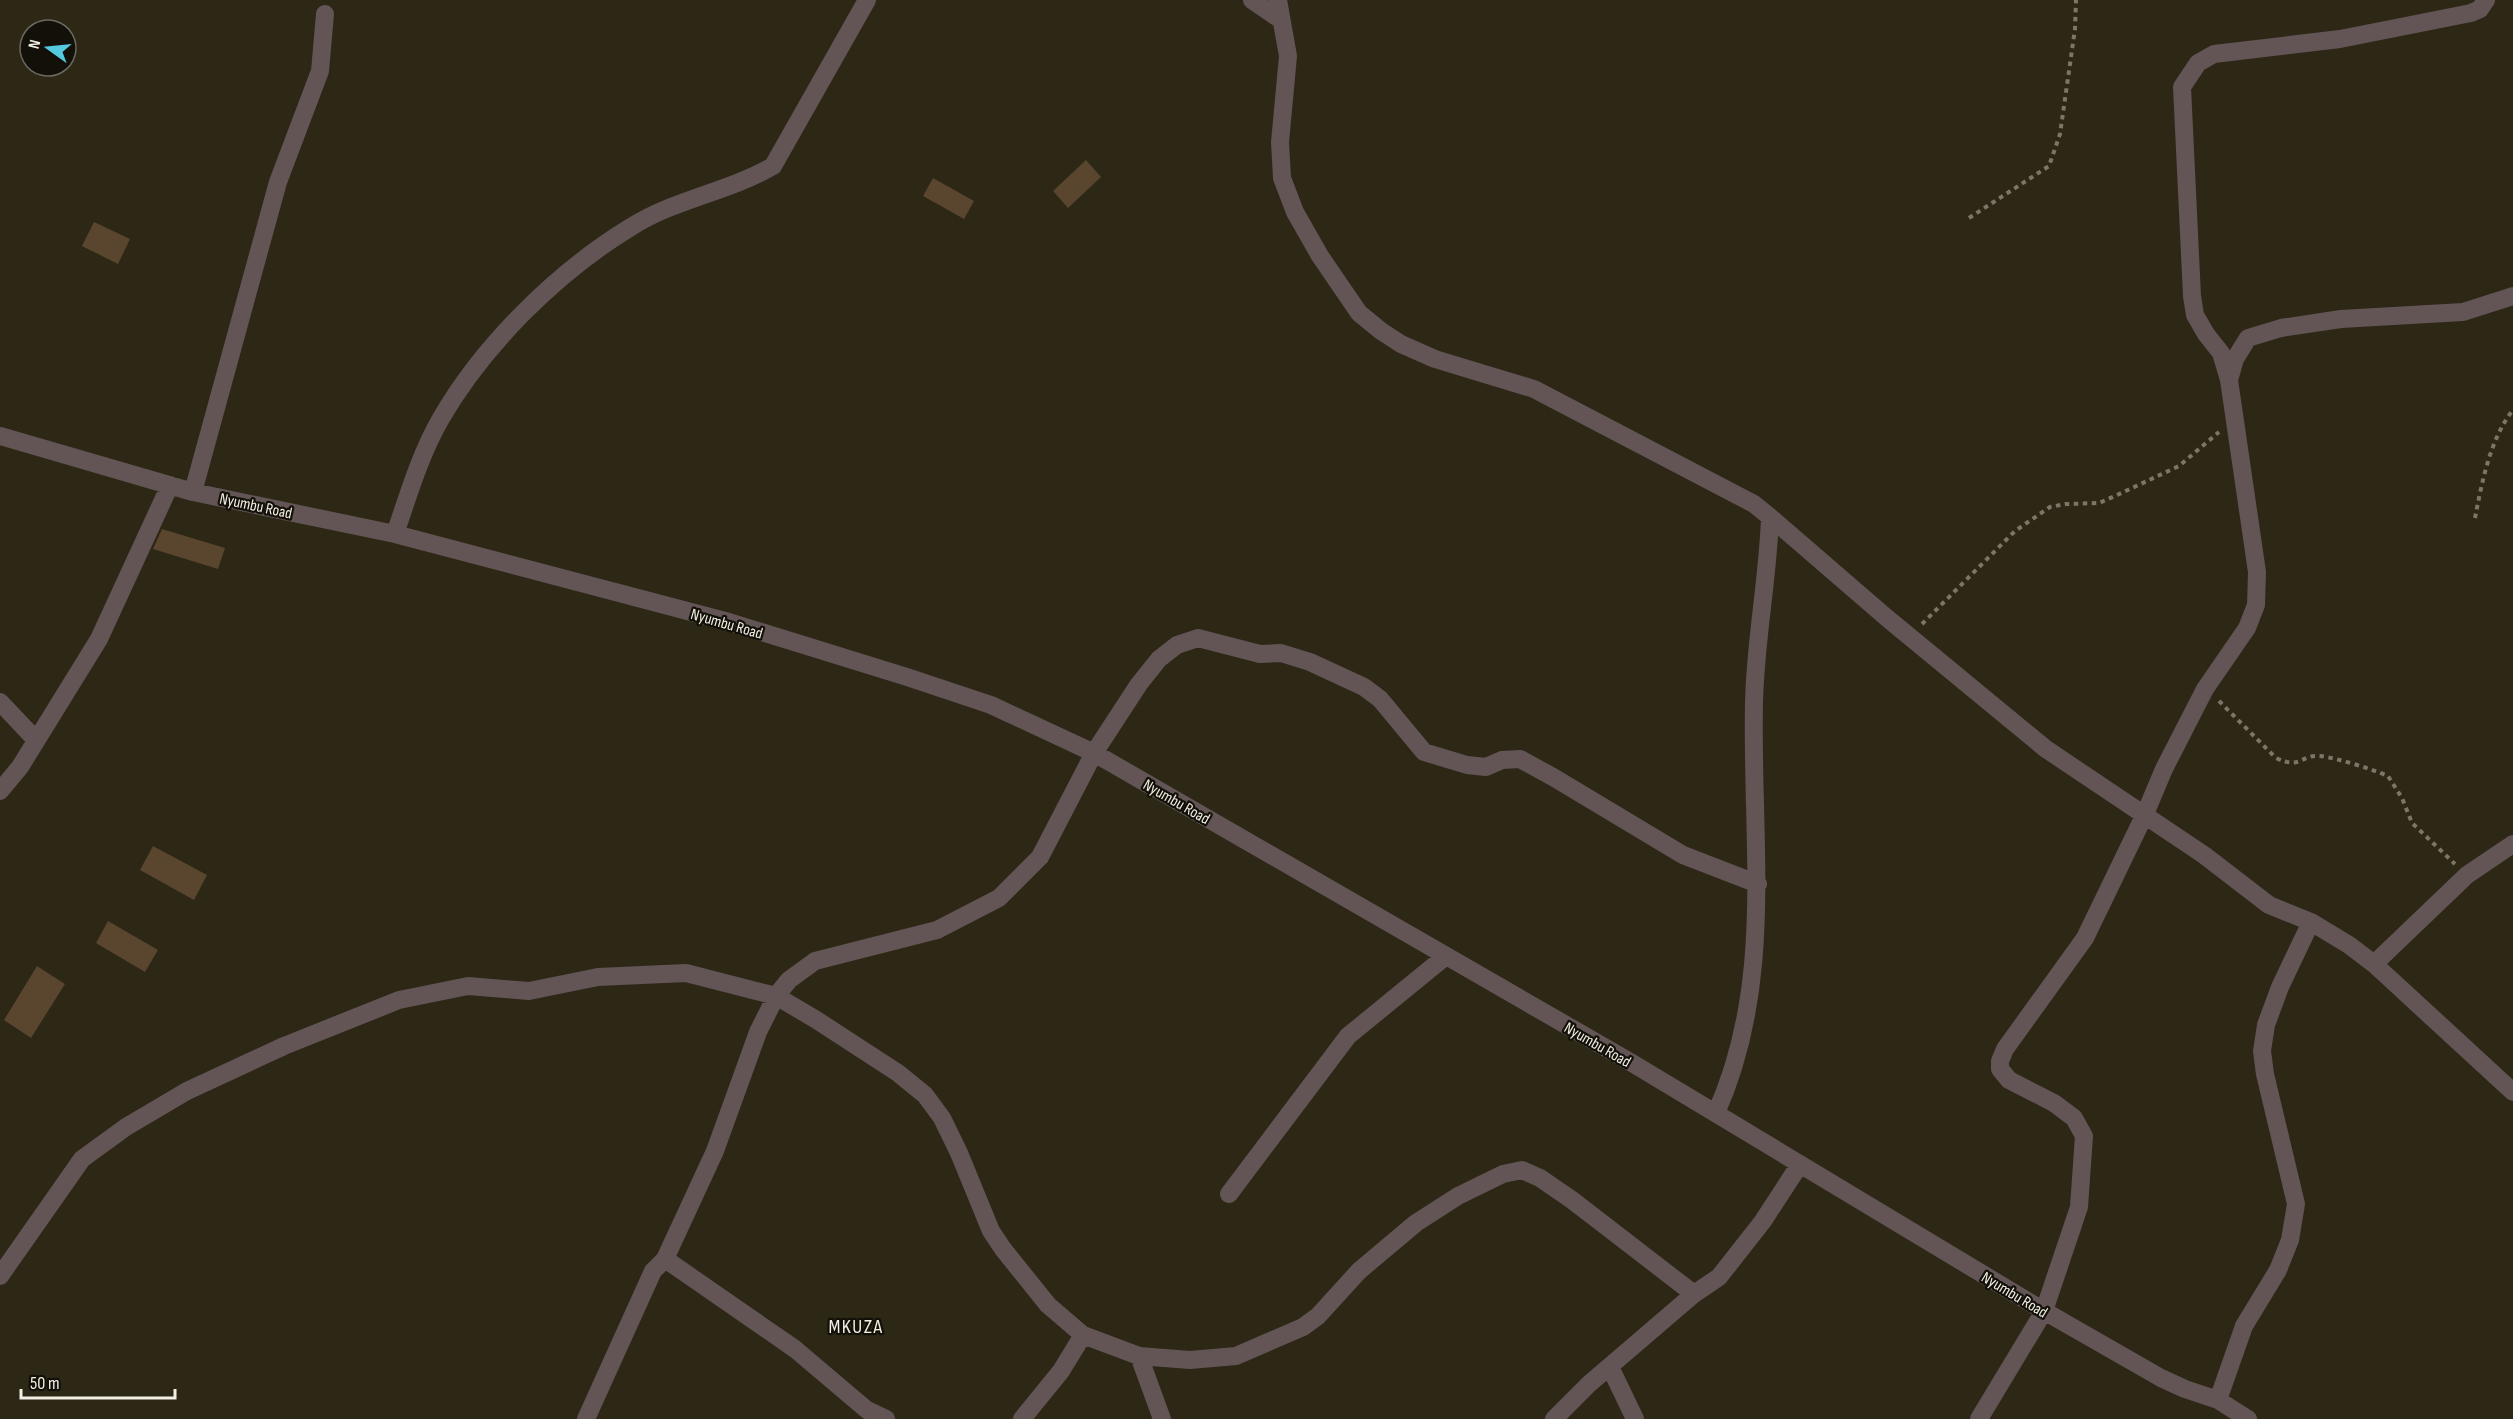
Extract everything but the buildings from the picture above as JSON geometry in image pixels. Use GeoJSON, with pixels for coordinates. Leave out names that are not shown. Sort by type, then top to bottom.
{"type":"FeatureCollection","features":[{"type":"Feature","properties":{"kind":"street"},"geometry":{"type":"LineString","coordinates":[[395,534],[416,472],[439,421],[488,351],[519,315],[590,256],[631,226],[666,208],[710,195],[756,176],[773,166],[867,0]]}},
{"type":"Feature","properties":{"kind":"street"},"geometry":{"type":"LineString","coordinates":[[1252,0],[1281,20]]}},
{"type":"Feature","properties":{"kind":"street"},"geometry":{"type":"LineString","coordinates":[[1278,0],[1288,56],[1280,142],[1282,178],[1295,212],[1320,256],[1359,313],[1381,332],[1435,359],[1534,389],[1754,504],[2046,749],[2204,855],[2268,905],[2311,922],[2374,963],[2513,1092]]}},
{"type":"Feature","properties":{"kind":"street"},"geometry":{"type":"LineString","coordinates":[[1979,1419],[2044,1311],[2079,1207],[2084,1136],[2074,1119],[2054,1103],[2009,1080],[2000,1069],[2000,1061],[2005,1049],[2085,938],[2145,814],[2164,769],[2205,689],[2247,628],[2256,605],[2256,572],[2229,380],[2221,353],[2205,334],[2196,315],[2192,296],[2182,87],[2198,63],[2214,54],[2340,39],[2471,13],[2480,9],[2486,0]]}},
{"type":"Feature","properties":{"kind":"street"},"geometry":{"type":"LineString","coordinates":[[193,492],[278,182],[320,70],[325,15]]}},
{"type":"Feature","properties":{"kind":"street"},"geometry":{"type":"LineString","coordinates":[[2229,380],[2235,359],[2248,338],[2281,328],[2341,319],[2463,312],[2513,296]]}},
{"type":"Feature","properties":{"kind":"street","name":"Nyumbu Road"},"geometry":{"type":"LineString","coordinates":[[0,436],[193,492],[395,534],[729,622],[991,705],[1094,753],[1716,1113],[2044,1311],[2161,1377],[2185,1389],[2218,1400],[2248,1419]]}},
{"type":"Feature","properties":{"kind":"street"},"geometry":{"type":"LineString","coordinates":[[0,791],[20,767],[99,639],[170,485]]}},
{"type":"Feature","properties":{"kind":"street"},"geometry":{"type":"LineString","coordinates":[[1716,1113],[1731,1081],[1750,1004],[1758,884],[1755,662],[1770,517]]}},
{"type":"Feature","properties":{"kind":"street"},"geometry":{"type":"LineString","coordinates":[[586,1419],[654,1271],[664,1259],[715,1151],[758,1032],[776,996],[789,980],[815,961],[938,930],[999,898],[1040,856],[1094,753],[1159,659],[1177,645],[1198,638],[1260,654],[1281,653],[1310,663],[1364,687],[1380,699],[1424,752],[1456,762],[1486,767],[1502,760],[1520,759],[1683,855],[1758,884]]}},
{"type":"Feature","properties":{"kind":"street"},"geometry":{"type":"LineString","coordinates":[[0,702],[36,740]]}},
{"type":"Feature","properties":{"kind":"street"},"geometry":{"type":"LineString","coordinates":[[2374,963],[2417,925],[2467,875],[2513,844]]}},
{"type":"Feature","properties":{"kind":"street"},"geometry":{"type":"LineString","coordinates":[[2218,1400],[2244,1326],[2278,1270],[2290,1240],[2296,1204],[2265,1074],[2262,1051],[2266,1025],[2280,987],[2311,922]]}},
{"type":"Feature","properties":{"kind":"street"},"geometry":{"type":"LineString","coordinates":[[1229,1194],[1348,1036],[1446,956]]}},
{"type":"Feature","properties":{"kind":"street"},"geometry":{"type":"LineString","coordinates":[[0,1276],[82,1159],[126,1127],[187,1091],[284,1046],[399,1000],[468,986],[529,991],[598,977],[686,972],[776,996],[898,1073],[925,1095],[951,1135],[991,1231],[1048,1305],[1083,1335],[1139,1356],[1190,1360],[1236,1356],[1303,1327],[1318,1316],[1359,1271],[1416,1223],[1458,1196],[1503,1174],[1522,1170],[1540,1178],[1572,1200],[1694,1294]]}},
{"type":"Feature","properties":{"kind":"street"},"geometry":{"type":"LineString","coordinates":[[1554,1419],[1610,1366],[1694,1294],[1719,1277],[1763,1221],[1800,1164]]}},
{"type":"Feature","properties":{"kind":"street"},"geometry":{"type":"LineString","coordinates":[[664,1259],[795,1349],[866,1415],[886,1419]]}},
{"type":"Feature","properties":{"kind":"street"},"geometry":{"type":"LineString","coordinates":[[1022,1419],[1061,1371],[1083,1335]]}},
{"type":"Feature","properties":{"kind":"street"},"geometry":{"type":"LineString","coordinates":[[1139,1356],[1162,1419]]}},
{"type":"Feature","properties":{"kind":"street"},"geometry":{"type":"LineString","coordinates":[[1610,1366],[1635,1419]]}},
{"type":"Feature","properties":{"kind":"path"},"geometry":{"type":"LineString","coordinates":[[1969,218],[2049,166],[2055,153],[2066,96],[2075,29],[2076,0]]}},
{"type":"Feature","properties":{"kind":"path"},"geometry":{"type":"LineString","coordinates":[[2475,518],[2492,453],[2504,421],[2513,410]]}},
{"type":"Feature","properties":{"kind":"path"},"geometry":{"type":"LineString","coordinates":[[1910,636],[2015,531],[2050,507],[2099,503],[2157,477],[2180,466],[2233,420]]}},
{"type":"Feature","properties":{"kind":"path"},"geometry":{"type":"LineString","coordinates":[[2205,689],[2276,758],[2285,763],[2293,764],[2319,756],[2388,776],[2402,798],[2412,823],[2467,875]]}},
{"type":"Feature","properties":{"kind":"district","name":"MKUZA"},"geometry":{"type":"Point","coordinates":[856,1326]}}]}
